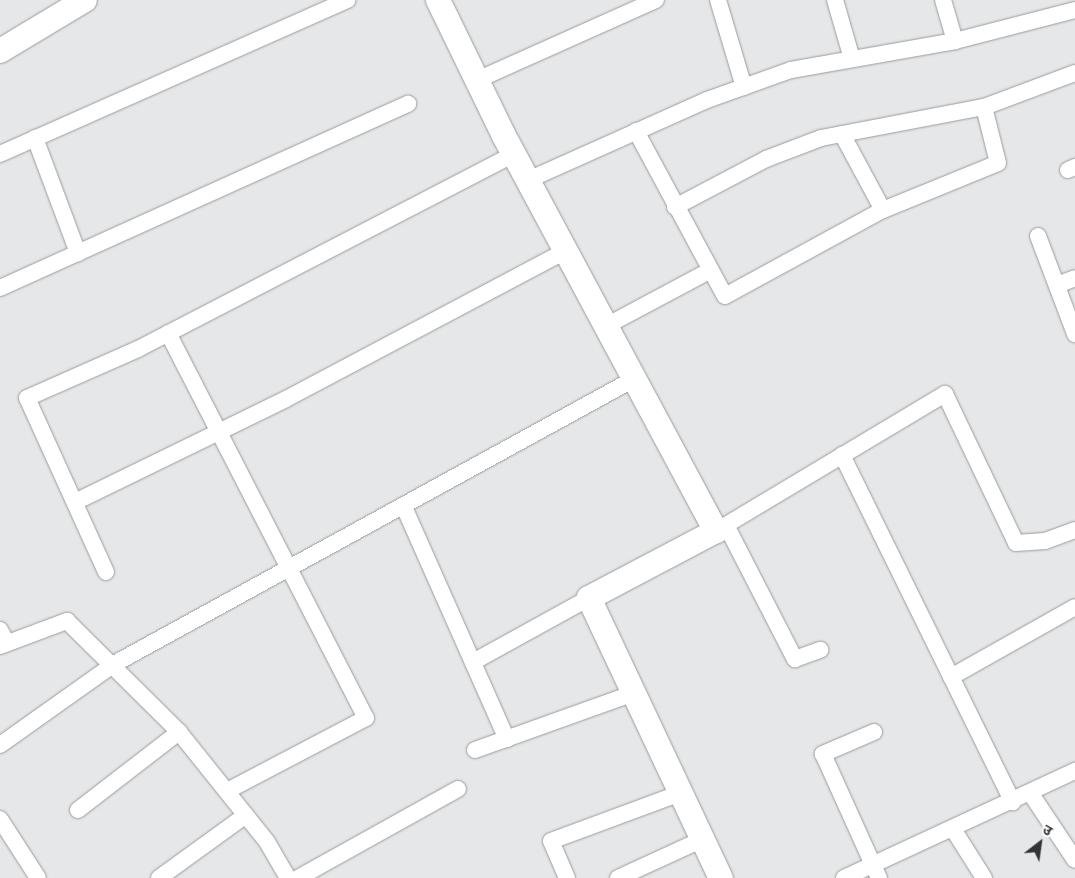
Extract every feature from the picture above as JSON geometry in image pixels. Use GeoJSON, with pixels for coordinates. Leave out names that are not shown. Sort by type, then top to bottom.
{"type":"FeatureCollection","features":[{"type":"Feature","properties":{"kind":"street"},"geometry":{"type":"LineString","coordinates":[[0,51],[86,0]]}},
{"type":"Feature","properties":{"kind":"street"},"geometry":{"type":"LineString","coordinates":[[0,154],[347,0]]}},
{"type":"Feature","properties":{"kind":"street"},"geometry":{"type":"LineString","coordinates":[[438,0],[514,154],[634,379],[795,659],[820,650]]}},
{"type":"Feature","properties":{"kind":"street"},"geometry":{"type":"LineString","coordinates":[[477,80],[656,0]]}},
{"type":"Feature","properties":{"kind":"street"},"geometry":{"type":"LineString","coordinates":[[718,0],[744,87]]}},
{"type":"Feature","properties":{"kind":"street"},"geometry":{"type":"LineString","coordinates":[[835,0],[852,59]]}},
{"type":"Feature","properties":{"kind":"street"},"geometry":{"type":"LineString","coordinates":[[944,0],[955,41]]}},
{"type":"Feature","properties":{"kind":"street"},"geometry":{"type":"LineString","coordinates":[[528,180],[636,132],[744,87],[791,70],[955,41],[1075,10]]}},
{"type":"Feature","properties":{"kind":"street"},"geometry":{"type":"LineString","coordinates":[[676,207],[766,159],[842,134],[984,107],[1075,73]]}},
{"type":"Feature","properties":{"kind":"street"},"geometry":{"type":"LineString","coordinates":[[0,288],[408,104]]}},
{"type":"Feature","properties":{"kind":"street"},"geometry":{"type":"LineString","coordinates":[[636,132],[709,271],[726,296],[883,210],[998,163],[984,107]]}},
{"type":"Feature","properties":{"kind":"street"},"geometry":{"type":"LineString","coordinates":[[842,134],[883,210]]}},
{"type":"Feature","properties":{"kind":"street"},"geometry":{"type":"LineString","coordinates":[[35,138],[78,253]]}},
{"type":"Feature","properties":{"kind":"street"},"geometry":{"type":"LineString","coordinates":[[106,572],[27,398],[168,333],[514,154]]}},
{"type":"Feature","properties":{"kind":"street"},"geometry":{"type":"LineString","coordinates":[[1038,236],[1075,334]]}},
{"type":"Feature","properties":{"kind":"street"},"geometry":{"type":"LineString","coordinates":[[75,502],[218,432],[566,251]]}},
{"type":"Feature","properties":{"kind":"street"},"geometry":{"type":"LineString","coordinates":[[606,326],[709,271]]}},
{"type":"Feature","properties":{"kind":"street"},"geometry":{"type":"LineString","coordinates":[[1056,285],[1075,278]]}},
{"type":"Feature","properties":{"kind":"street"},"geometry":{"type":"LineString","coordinates":[[168,333],[287,571],[366,718],[227,791]]}},
{"type":"Feature","properties":{"kind":"street"},"geometry":{"type":"LineString","coordinates":[[0,745],[114,664],[404,507],[634,379]]}},
{"type":"Feature","properties":{"kind":"street"},"geometry":{"type":"LineString","coordinates":[[472,662],[721,528],[945,394],[1016,543],[1045,541],[1075,530]]}},
{"type":"Feature","properties":{"kind":"street"},"geometry":{"type":"LineString","coordinates":[[842,455],[1013,802]]}},
{"type":"Feature","properties":{"kind":"street"},"geometry":{"type":"LineString","coordinates":[[404,507],[507,739]]}},
{"type":"Feature","properties":{"kind":"street"},"geometry":{"type":"LineString","coordinates":[[590,598],[721,878]]}},
{"type":"Feature","properties":{"kind":"street"},"geometry":{"type":"LineString","coordinates":[[951,677],[1075,607]]}},
{"type":"Feature","properties":{"kind":"street"},"geometry":{"type":"LineString","coordinates":[[2,639],[67,621],[114,664],[179,732],[246,814],[288,878]]}},
{"type":"Feature","properties":{"kind":"street"},"geometry":{"type":"LineString","coordinates":[[475,750],[634,693]]}},
{"type":"Feature","properties":{"kind":"street"},"geometry":{"type":"LineString","coordinates":[[78,810],[179,732]]}},
{"type":"Feature","properties":{"kind":"street"},"geometry":{"type":"LineString","coordinates":[[874,732],[823,754],[875,872]]}},
{"type":"Feature","properties":{"kind":"street"},"geometry":{"type":"LineString","coordinates":[[844,878],[875,872],[953,829],[1031,794],[1075,771]]}},
{"type":"Feature","properties":{"kind":"street"},"geometry":{"type":"LineString","coordinates":[[298,878],[458,789]]}},
{"type":"Feature","properties":{"kind":"street"},"geometry":{"type":"LineString","coordinates":[[567,878],[551,841],[681,793]]}},
{"type":"Feature","properties":{"kind":"street"},"geometry":{"type":"LineString","coordinates":[[1031,794],[1075,860]]}},
{"type":"Feature","properties":{"kind":"street"},"geometry":{"type":"LineString","coordinates":[[158,878],[246,814]]}},
{"type":"Feature","properties":{"kind":"street"},"geometry":{"type":"LineString","coordinates":[[0,819],[38,878]]}},
{"type":"Feature","properties":{"kind":"street"},"geometry":{"type":"LineString","coordinates":[[953,829],[984,878]]}},
{"type":"Feature","properties":{"kind":"street"},"geometry":{"type":"LineString","coordinates":[[618,878],[703,839]]}}]}
